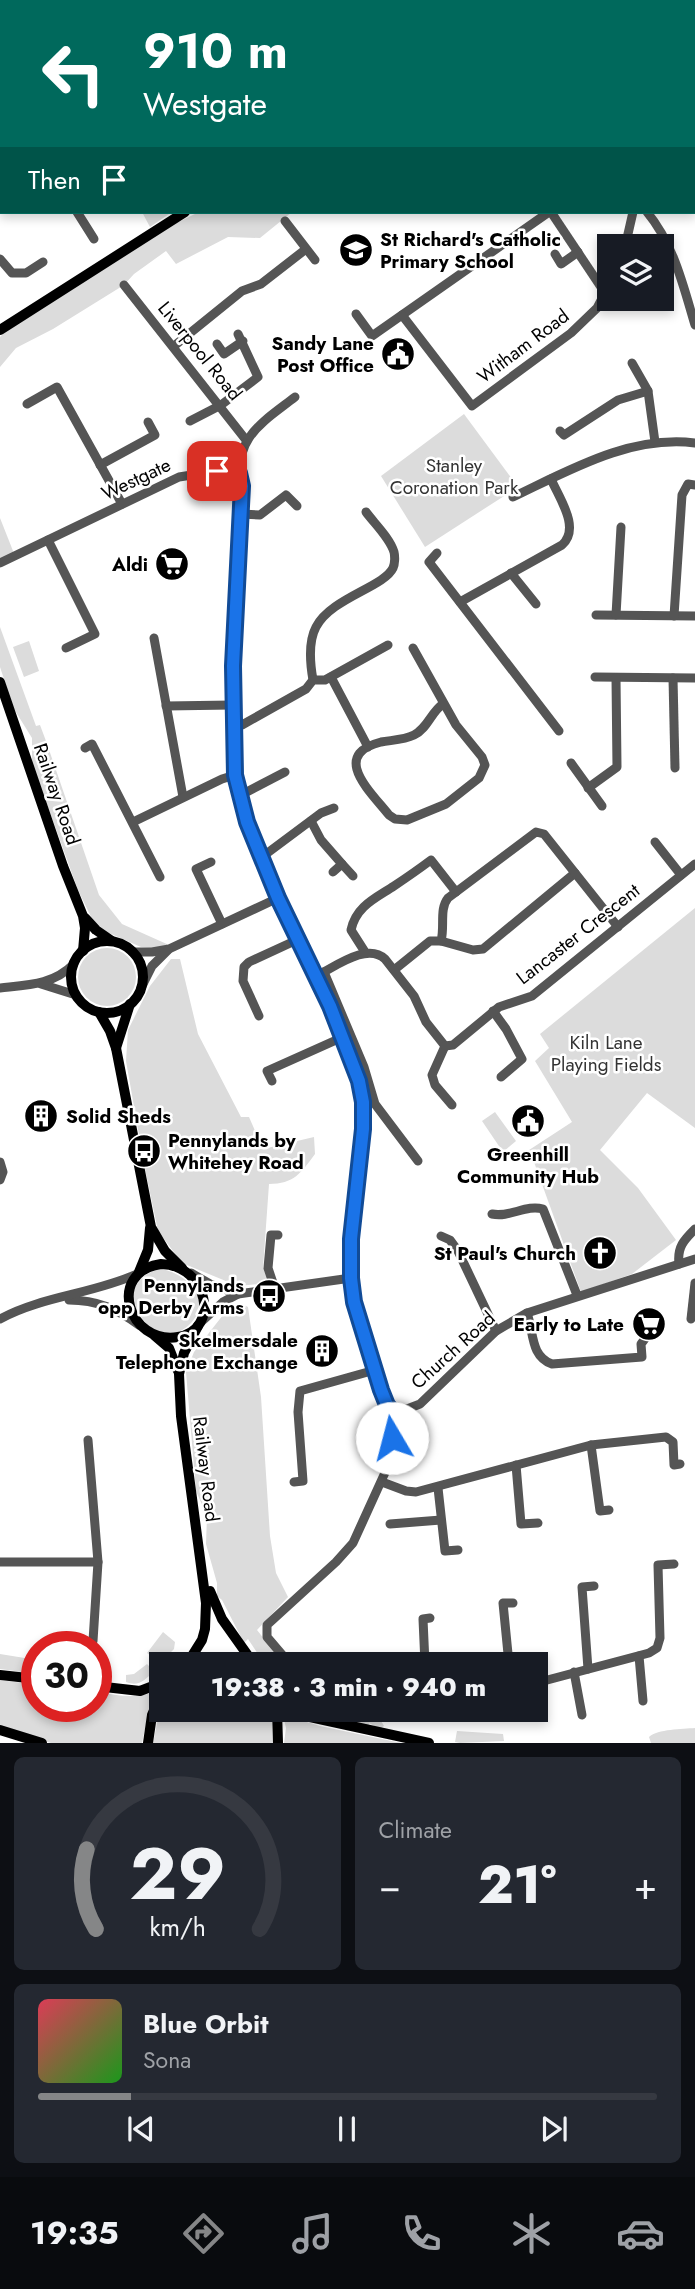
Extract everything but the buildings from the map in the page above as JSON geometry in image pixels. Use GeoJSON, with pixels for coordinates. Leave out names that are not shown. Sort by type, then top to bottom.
{"type":"FeatureCollection","features":[{"type":"Feature","properties":{"kind":"main road"},"geometry":{"type":"LineString","coordinates":[[0,330],[182,214]]}},
{"type":"Feature","properties":{"kind":"main road","name":"Railway Road"},"geometry":{"type":"LineString","coordinates":[[0,682],[83,916],[83,951]]}},
{"type":"Feature","properties":{"kind":"main road","name":"Railway Road"},"geometry":{"type":"LineString","coordinates":[[83,916],[96,930],[114,942]]}},
{"type":"Feature","properties":{"kind":"main road"},"geometry":{"type":"LineString","coordinates":[[116,1048],[130,1004],[141,988],[142,969],[132,952],[114,942],[92,944],[74,964],[72,985],[76,995],[90,1008],[99,1012],[110,1013],[130,1004]]}},
{"type":"Feature","properties":{"kind":"main road"},"geometry":{"type":"LineString","coordinates":[[99,1012],[116,1048],[150,1227],[148,1250],[130,1289],[129,1304],[134,1319],[153,1335],[168,1338],[182,1336],[199,1325],[203,1315],[204,1298],[197,1282],[160,1246],[150,1227]]}},
{"type":"Feature","properties":{"kind":"main road"},"geometry":{"type":"LineString","coordinates":[[138,1273],[161,1264],[184,1269]]}},
{"type":"Feature","properties":{"kind":"main road","name":"Railway Road"},"geometry":{"type":"LineString","coordinates":[[195,1652],[205,1629],[206,1603],[181,1416],[179,1374],[184,1353],[199,1325]]}},
{"type":"Feature","properties":{"kind":"main road","name":"Railway Road"},"geometry":{"type":"LineString","coordinates":[[153,1335],[169,1349],[179,1374]]}},
{"type":"Feature","properties":{"kind":"main road","name":"Railway Road"},"geometry":{"type":"LineString","coordinates":[[203,1569],[218,1612],[246,1652]]}},
{"type":"Feature","properties":{"kind":"main road"},"geometry":{"type":"LineString","coordinates":[[0,1675],[21,1677]]}},
{"type":"Feature","properties":{"kind":"main road"},"geometry":{"type":"LineString","coordinates":[[112,1688],[139,1691],[149,1687]]}},
{"type":"Feature","properties":{"kind":"main road"},"geometry":{"type":"LineString","coordinates":[[148,1743],[151,1722]]}},
{"type":"Feature","properties":{"kind":"main road"},"geometry":{"type":"LineString","coordinates":[[278,1743],[279,1722]]}},
{"type":"Feature","properties":{"kind":"main road"},"geometry":{"type":"LineString","coordinates":[[333,1722],[429,1743]]}},
{"type":"Feature","properties":{"kind":"main road"},"geometry":{"type":"LineString","coordinates":[[0,1730],[42,1743]]}},
{"type":"Feature","properties":{"kind":"street"},"geometry":{"type":"LineString","coordinates":[[78,214],[94,239]]}},
{"type":"Feature","properties":{"kind":"street"},"geometry":{"type":"LineString","coordinates":[[356,314],[372,335],[547,214]]}},
{"type":"Feature","properties":{"kind":"street"},"geometry":{"type":"LineString","coordinates":[[551,214],[597,276]]}},
{"type":"Feature","properties":{"kind":"street"},"geometry":{"type":"LineString","coordinates":[[628,234],[633,214]]}},
{"type":"Feature","properties":{"kind":"street"},"geometry":{"type":"LineString","coordinates":[[649,214],[662,230],[671,249],[695,325]]}},
{"type":"Feature","properties":{"kind":"street"},"geometry":{"type":"LineString","coordinates":[[285,221],[315,260]]}},
{"type":"Feature","properties":{"kind":"street"},"geometry":{"type":"LineString","coordinates":[[174,346],[242,291],[261,284],[306,249]]}},
{"type":"Feature","properties":{"kind":"street"},"geometry":{"type":"LineString","coordinates":[[555,254],[561,264],[578,252]]}},
{"type":"Feature","properties":{"kind":"street"},"geometry":{"type":"LineString","coordinates":[[0,260],[12,273],[21,274],[43,262]]}},
{"type":"Feature","properties":{"kind":"street","name":"Liverpool Road"},"geometry":{"type":"LineString","coordinates":[[124,285],[246,440]]}},
{"type":"Feature","properties":{"kind":"street","name":"Witham Road"},"geometry":{"type":"LineString","coordinates":[[402,314],[472,406],[571,333],[597,308]]}},
{"type":"Feature","properties":{"kind":"street"},"geometry":{"type":"LineString","coordinates":[[190,421],[221,405],[262,376],[240,338],[224,354],[217,344]]}},
{"type":"Feature","properties":{"kind":"street"},"geometry":{"type":"LineString","coordinates":[[632,363],[648,391],[655,442]]}},
{"type":"Feature","properties":{"kind":"street"},"geometry":{"type":"LineString","coordinates":[[27,404],[57,387],[122,504]]}},
{"type":"Feature","properties":{"kind":"street"},"geometry":{"type":"LineString","coordinates":[[560,431],[564,435],[618,400],[648,391]]}},
{"type":"Feature","properties":{"kind":"street"},"geometry":{"type":"LineString","coordinates":[[296,397],[255,429],[246,440],[239,473],[242,486],[232,705],[235,775],[247,822],[278,898],[320,974],[364,1068],[374,1103],[418,1161]]}},
{"type":"Feature","properties":{"kind":"street"},"geometry":{"type":"LineString","coordinates":[[100,466],[155,435],[148,422]]}},
{"type":"Feature","properties":{"kind":"street"},"geometry":{"type":"LineString","coordinates":[[513,497],[621,449],[655,442],[695,443]]}},
{"type":"Feature","properties":{"kind":"street","name":"Westgate"},"geometry":{"type":"LineString","coordinates":[[0,564],[160,485],[190,474],[217,471],[239,473]]}},
{"type":"Feature","properties":{"kind":"street"},"geometry":{"type":"LineString","coordinates":[[460,602],[562,545],[569,537],[569,522],[551,479]]}},
{"type":"Feature","properties":{"kind":"street"},"geometry":{"type":"LineString","coordinates":[[674,616],[682,495],[688,484],[695,485]]}},
{"type":"Feature","properties":{"kind":"street"},"geometry":{"type":"LineString","coordinates":[[241,514],[260,515],[286,495],[296,506]]}},
{"type":"Feature","properties":{"kind":"street"},"geometry":{"type":"LineString","coordinates":[[313,680],[311,648],[313,636],[321,620],[334,607],[386,576],[393,568],[395,558],[391,546],[366,512]]}},
{"type":"Feature","properties":{"kind":"street"},"geometry":{"type":"LineString","coordinates":[[616,615],[621,527]]}},
{"type":"Feature","properties":{"kind":"street"},"geometry":{"type":"LineString","coordinates":[[48,540],[94,634],[66,648]]}},
{"type":"Feature","properties":{"kind":"street"},"geometry":{"type":"LineString","coordinates":[[437,553],[429,562],[559,731]]}},
{"type":"Feature","properties":{"kind":"street"},"geometry":{"type":"LineString","coordinates":[[511,573],[536,604]]}},
{"type":"Feature","properties":{"kind":"street"},"geometry":{"type":"LineString","coordinates":[[596,615],[695,616]]}},
{"type":"Feature","properties":{"kind":"street"},"geometry":{"type":"LineString","coordinates":[[155,638],[183,797]]}},
{"type":"Feature","properties":{"kind":"street"},"geometry":{"type":"LineString","coordinates":[[232,726],[242,725],[301,692],[313,680],[325,680],[388,645]]}},
{"type":"Feature","properties":{"kind":"street"},"geometry":{"type":"LineString","coordinates":[[413,648],[443,704],[485,765],[479,778],[446,804],[407,820],[395,819],[359,776],[355,768],[356,759],[361,751],[368,747],[414,735],[424,729],[443,704]]}},
{"type":"Feature","properties":{"kind":"street"},"geometry":{"type":"LineString","coordinates":[[331,677],[368,747]]}},
{"type":"Feature","properties":{"kind":"street"},"geometry":{"type":"LineString","coordinates":[[595,677],[695,678]]}},
{"type":"Feature","properties":{"kind":"street"},"geometry":{"type":"LineString","coordinates":[[588,788],[617,767],[616,678]]}},
{"type":"Feature","properties":{"kind":"street"},"geometry":{"type":"LineString","coordinates":[[673,678],[675,768]]}},
{"type":"Feature","properties":{"kind":"street"},"geometry":{"type":"LineString","coordinates":[[166,706],[232,705]]}},
{"type":"Feature","properties":{"kind":"street"},"geometry":{"type":"LineString","coordinates":[[85,748],[92,744],[158,874],[146,876]]}},
{"type":"Feature","properties":{"kind":"street"},"geometry":{"type":"LineString","coordinates":[[571,764],[602,806]]}},
{"type":"Feature","properties":{"kind":"street"},"geometry":{"type":"LineString","coordinates":[[239,796],[285,772]]}},
{"type":"Feature","properties":{"kind":"street"},"geometry":{"type":"LineString","coordinates":[[133,822],[235,775]]}},
{"type":"Feature","properties":{"kind":"street"},"geometry":{"type":"LineString","coordinates":[[262,857],[311,821],[334,808]]}},
{"type":"Feature","properties":{"kind":"street"},"geometry":{"type":"LineString","coordinates":[[311,821],[321,840],[353,876]]}},
{"type":"Feature","properties":{"kind":"street"},"geometry":{"type":"LineString","coordinates":[[440,941],[444,927],[444,902],[536,832],[544,834],[618,928]]}},
{"type":"Feature","properties":{"kind":"street"},"geometry":{"type":"LineString","coordinates":[[654,842],[681,875]]}},
{"type":"Feature","properties":{"kind":"street"},"geometry":{"type":"LineString","coordinates":[[365,952],[351,930],[354,921],[372,899],[392,887],[428,856],[456,892]]}},
{"type":"Feature","properties":{"kind":"street"},"geometry":{"type":"LineString","coordinates":[[211,862],[195,869],[222,924]]}},
{"type":"Feature","properties":{"kind":"street"},"geometry":{"type":"LineString","coordinates":[[332,872],[342,864]]}},
{"type":"Feature","properties":{"kind":"street","name":"Lancaster Crescent"},"geometry":{"type":"LineString","coordinates":[[445,1046],[453,1045],[505,1004],[529,998],[695,864]]}},
{"type":"Feature","properties":{"kind":"street"},"geometry":{"type":"LineString","coordinates":[[394,970],[430,942],[440,941],[473,950],[483,949],[575,873]]}},
{"type":"Feature","properties":{"kind":"street"},"geometry":{"type":"LineString","coordinates":[[132,952],[152,952],[173,947],[278,898]]}},
{"type":"Feature","properties":{"kind":"street"},"geometry":{"type":"LineString","coordinates":[[259,1016],[243,981],[244,967],[249,962],[299,939]]}},
{"type":"Feature","properties":{"kind":"street"},"geometry":{"type":"LineString","coordinates":[[141,988],[152,966],[173,947]]}},
{"type":"Feature","properties":{"kind":"street"},"geometry":{"type":"LineString","coordinates":[[320,974],[365,952],[380,954],[414,996],[426,1022],[445,1046],[432,1075],[435,1085],[450,1106]]}},
{"type":"Feature","properties":{"kind":"street"},"geometry":{"type":"LineString","coordinates":[[0,988],[39,984],[62,975],[74,964]]}},
{"type":"Feature","properties":{"kind":"street"},"geometry":{"type":"LineString","coordinates":[[280,1652],[267,1637],[267,1625],[348,1549],[358,1535],[382,1482],[391,1453],[394,1414],[387,1405],[354,1302],[351,1239],[364,1115],[359,1081],[320,974]]}},
{"type":"Feature","properties":{"kind":"street"},"geometry":{"type":"LineString","coordinates":[[39,984],[76,995]]}},
{"type":"Feature","properties":{"kind":"street"},"geometry":{"type":"LineString","coordinates":[[493,1011],[506,1028],[522,1059],[501,1077]]}},
{"type":"Feature","properties":{"kind":"street"},"geometry":{"type":"LineString","coordinates":[[272,1081],[267,1071],[343,1037]]}},
{"type":"Feature","properties":{"kind":"street"},"geometry":{"type":"LineString","coordinates":[[0,1162],[3,1172],[0,1180]]}},
{"type":"Feature","properties":{"kind":"street"},"geometry":{"type":"LineString","coordinates":[[492,1213],[503,1216],[534,1207],[542,1209],[577,1296]]}},
{"type":"Feature","properties":{"kind":"street"},"geometry":{"type":"LineString","coordinates":[[679,1264],[681,1245],[695,1229]]}},
{"type":"Feature","properties":{"kind":"street"},"geometry":{"type":"LineString","coordinates":[[275,1289],[268,1268],[271,1235],[278,1235]]}},
{"type":"Feature","properties":{"kind":"street"},"geometry":{"type":"LineString","coordinates":[[442,1240],[458,1251],[496,1332]]}},
{"type":"Feature","properties":{"kind":"street","name":"Church Road"},"geometry":{"type":"LineString","coordinates":[[394,1414],[420,1404],[496,1332],[527,1313],[679,1264],[695,1262]]}},
{"type":"Feature","properties":{"kind":"street"},"geometry":{"type":"LineString","coordinates":[[184,1269],[210,1284],[239,1294],[351,1278]]}},
{"type":"Feature","properties":{"kind":"street"},"geometry":{"type":"LineString","coordinates":[[0,1319],[30,1306],[117,1283],[138,1273]]}},
{"type":"Feature","properties":{"kind":"street"},"geometry":{"type":"LineString","coordinates":[[691,1320],[695,1283]]}},
{"type":"Feature","properties":{"kind":"street"},"geometry":{"type":"LineString","coordinates":[[199,1325],[217,1307],[239,1294]]}},
{"type":"Feature","properties":{"kind":"street"},"geometry":{"type":"LineString","coordinates":[[56,1300],[103,1304],[140,1325]]}},
{"type":"Feature","properties":{"kind":"street"},"geometry":{"type":"LineString","coordinates":[[527,1313],[536,1351],[542,1360],[552,1364],[642,1357],[641,1344],[647,1336]]}},
{"type":"Feature","properties":{"kind":"street"},"geometry":{"type":"LineString","coordinates":[[294,1482],[303,1482],[298,1412],[300,1391],[375,1370]]}},
{"type":"Feature","properties":{"kind":"street"},"geometry":{"type":"LineString","coordinates":[[382,1482],[406,1492],[438,1488],[591,1445],[666,1437],[673,1442],[674,1465],[680,1464]]}},
{"type":"Feature","properties":{"kind":"street"},"geometry":{"type":"LineString","coordinates":[[88,1440],[98,1562],[94,1631]]}},
{"type":"Feature","properties":{"kind":"street"},"geometry":{"type":"LineString","coordinates":[[591,1445],[600,1511],[608,1510]]}},
{"type":"Feature","properties":{"kind":"street"},"geometry":{"type":"LineString","coordinates":[[516,1465],[521,1524],[538,1522]]}},
{"type":"Feature","properties":{"kind":"street"},"geometry":{"type":"LineString","coordinates":[[438,1488],[445,1551],[458,1550]]}},
{"type":"Feature","properties":{"kind":"street"},"geometry":{"type":"LineString","coordinates":[[390,1524],[441,1520]]}},
{"type":"Feature","properties":{"kind":"street"},"geometry":{"type":"LineString","coordinates":[[0,1563],[98,1562]]}},
{"type":"Feature","properties":{"kind":"street"},"geometry":{"type":"LineString","coordinates":[[548,1680],[639,1656],[657,1648],[660,1638],[658,1565],[674,1564]]}},
{"type":"Feature","properties":{"kind":"street"},"geometry":{"type":"LineString","coordinates":[[588,1669],[582,1587],[594,1586]]}},
{"type":"Feature","properties":{"kind":"street"},"geometry":{"type":"LineString","coordinates":[[508,1652],[503,1604],[513,1603]]}},
{"type":"Feature","properties":{"kind":"street"},"geometry":{"type":"LineString","coordinates":[[424,1652],[422,1619],[430,1618]]}},
{"type":"Feature","properties":{"kind":"street"},"geometry":{"type":"LineString","coordinates":[[639,1656],[643,1701]]}},
{"type":"Feature","properties":{"kind":"street"},"geometry":{"type":"LineString","coordinates":[[574,1672],[582,1715]]}},
{"type":"Feature","properties":{"kind":"green space"},"geometry":{"type":"Polygon","coordinates":[[[143,214],[169,214],[150,227],[143,214]]]}},
{"type":"Feature","properties":{"kind":"green space"},"geometry":{"type":"Polygon","coordinates":[[[195,214],[290,214],[260,238],[228,237],[176,264],[166,251],[134,274],[124,285],[53,329],[16,348],[0,367],[0,337],[14,323],[154,234],[195,214]]]}},
{"type":"Feature","properties":{"kind":"green space","name":"Stanley Coronation Park"},"geometry":{"type":"Polygon","coordinates":[[[464,414],[518,487],[425,547],[381,476],[464,414]]]}},
{"type":"Feature","properties":{"kind":"green space"},"geometry":{"type":"Polygon","coordinates":[[[0,518],[15,556],[0,563],[0,518]]]}},
{"type":"Feature","properties":{"kind":"green space"},"geometry":{"type":"Polygon","coordinates":[[[0,627],[36,726],[40,725],[46,741],[99,895],[122,924],[169,945],[159,949],[141,947],[102,930],[93,921],[78,890],[32,763],[32,738],[14,709],[0,667],[0,627]]]}},
{"type":"Feature","properties":{"kind":"green space"},"geometry":{"type":"Polygon","coordinates":[[[29,641],[39,671],[24,677],[13,647],[29,641]]]}},
{"type":"Feature","properties":{"kind":"green space","name":"Kiln Lane Playing Fields"},"geometry":{"type":"Polygon","coordinates":[[[695,908],[695,1128],[647,1093],[600,1150],[638,1188],[676,1240],[632,1274],[581,1292],[534,1162],[526,1152],[572,1122],[535,1061],[549,1048],[540,1034],[695,908]]]}},
{"type":"Feature","properties":{"kind":"green space"},"geometry":{"type":"Polygon","coordinates":[[[107,948],[118,950],[131,961],[136,977],[134,988],[123,1001],[107,1006],[96,1004],[83,993],[78,977],[80,966],[91,953],[107,948]]]}},
{"type":"Feature","properties":{"kind":"green space"},"geometry":{"type":"Polygon","coordinates":[[[171,959],[180,959],[198,1034],[241,1117],[249,1117],[263,1149],[314,1137],[315,1154],[301,1172],[291,1180],[269,1184],[263,1268],[268,1268],[270,1283],[238,1286],[182,1263],[158,1231],[126,1061],[128,1030],[150,986],[171,959]]]}},
{"type":"Feature","properties":{"kind":"green space"},"geometry":{"type":"Polygon","coordinates":[[[495,1112],[516,1141],[503,1152],[482,1121],[495,1112]]]}},
{"type":"Feature","properties":{"kind":"green space"},"geometry":{"type":"Polygon","coordinates":[[[160,1269],[170,1271],[187,1282],[198,1298],[196,1316],[189,1325],[175,1333],[162,1332],[149,1326],[134,1302],[135,1289],[143,1277],[160,1269]]]}},
{"type":"Feature","properties":{"kind":"green space"},"geometry":{"type":"Polygon","coordinates":[[[232,1306],[248,1307],[261,1397],[270,1536],[276,1573],[288,1597],[257,1630],[274,1652],[257,1652],[248,1639],[244,1643],[222,1600],[217,1596],[217,1583],[206,1544],[207,1516],[196,1491],[186,1372],[194,1352],[232,1306]]]}},
{"type":"Feature","properties":{"kind":"green space"},"geometry":{"type":"Polygon","coordinates":[[[163,1632],[175,1642],[171,1652],[147,1653],[163,1632]]]}},
{"type":"Feature","properties":{"kind":"green space"},"geometry":{"type":"Polygon","coordinates":[[[0,1654],[21,1657],[21,1672],[0,1669],[0,1654]]]}},
{"type":"Feature","properties":{"kind":"green space"},"geometry":{"type":"Polygon","coordinates":[[[147,1664],[149,1666],[149,1676],[142,1682],[126,1682],[126,1675],[134,1674],[147,1664]]]}},
{"type":"Feature","properties":{"kind":"green space"},"geometry":{"type":"Polygon","coordinates":[[[0,1680],[21,1683],[21,1722],[112,1722],[112,1694],[149,1694],[149,1710],[142,1743],[51,1743],[0,1727],[0,1680]]]}},
{"type":"Feature","properties":{"kind":"green space"},"geometry":{"type":"Polygon","coordinates":[[[157,1722],[272,1722],[273,1743],[153,1743],[157,1722]]]}},
{"type":"Feature","properties":{"kind":"green space"},"geometry":{"type":"Polygon","coordinates":[[[285,1722],[307,1722],[401,1743],[284,1743],[285,1722]]]}},
{"type":"Feature","properties":{"kind":"green space"},"geometry":{"type":"Polygon","coordinates":[[[357,1722],[382,1722],[384,1726],[380,1729],[369,1723],[368,1728],[358,1726],[357,1722]]]}},
{"type":"Feature","properties":{"kind":"green space"},"geometry":{"type":"Polygon","coordinates":[[[695,1728],[695,1743],[651,1743],[649,1737],[664,1731],[695,1728]]]}},
{"type":"Feature","properties":{"kind":"green space"},"geometry":{"type":"Polygon","coordinates":[[[457,1731],[503,1734],[504,1741],[455,1742],[457,1731]]]}},
{"type":"Feature","properties":{"kind":"place","name":"St Richard's Catholic Primary School"},"geometry":{"type":"Point","coordinates":[356,250]}},
{"type":"Feature","properties":{"kind":"place","name":"Sandy Lane Post Office"},"geometry":{"type":"Point","coordinates":[398,354]}},
{"type":"Feature","properties":{"kind":"place","name":"Aldi"},"geometry":{"type":"Point","coordinates":[172,564]}},
{"type":"Feature","properties":{"kind":"place","name":"Solid Sheds"},"geometry":{"type":"Point","coordinates":[41,1116]}},
{"type":"Feature","properties":{"kind":"place","name":"Greenhill Community Hub"},"geometry":{"type":"Point","coordinates":[528,1121]}},
{"type":"Feature","properties":{"kind":"place","name":"Pennylands by Whitehey Road"},"geometry":{"type":"Point","coordinates":[144,1151]}},
{"type":"Feature","properties":{"kind":"place","name":"St Paul's Church"},"geometry":{"type":"Point","coordinates":[600,1253]}},
{"type":"Feature","properties":{"kind":"place","name":"Pennylands opp Derby Arms"},"geometry":{"type":"Point","coordinates":[269,1296]}},
{"type":"Feature","properties":{"kind":"place","name":"Early to Late"},"geometry":{"type":"Point","coordinates":[649,1324]}},
{"type":"Feature","properties":{"kind":"place","name":"Skelmersdale Telephone Exchange"},"geometry":{"type":"Point","coordinates":[322,1351]}},
{"type":"Feature","properties":{"kind":"route"},"geometry":{"type":"LineString","coordinates":[[217,471],[239,473],[242,486],[232,705],[235,775],[247,822],[278,898],[330,1006],[359,1081],[364,1115],[351,1239],[351,1278],[354,1302],[381,1390],[394,1414],[392,1438]]}}]}
